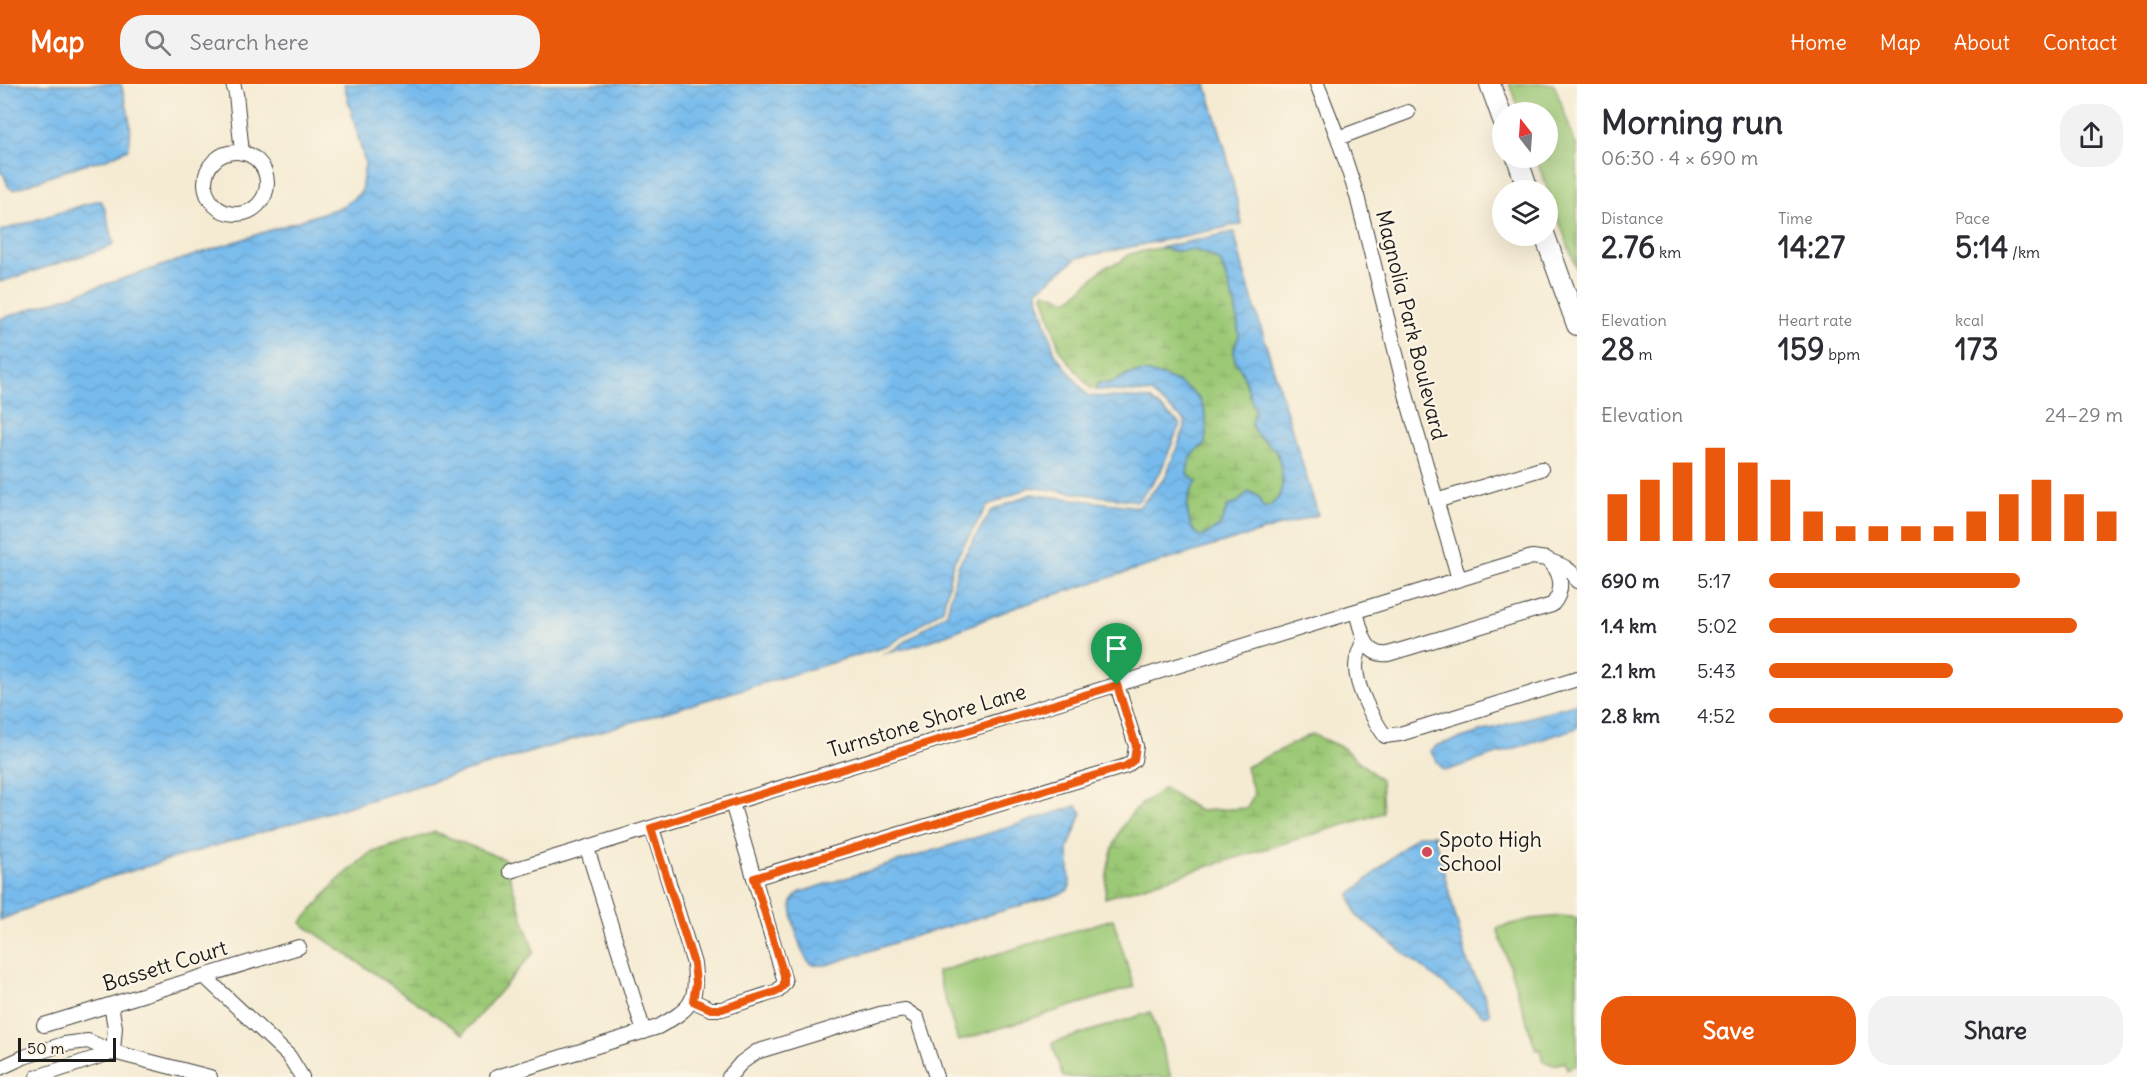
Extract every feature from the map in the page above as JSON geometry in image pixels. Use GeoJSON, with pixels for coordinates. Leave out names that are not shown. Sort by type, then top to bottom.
{"type":"FeatureCollection","features":[{"type":"Feature","properties":{"kind":"highway"},"geometry":{"type":"LineString","coordinates":[[1490,84],[1496,102]]}},
{"type":"Feature","properties":{"kind":"highway"},"geometry":{"type":"LineString","coordinates":[[1549,246],[1577,325]]}},
{"type":"Feature","properties":{"kind":"street"},"geometry":{"type":"LineString","coordinates":[[233,84],[242,153]]}},
{"type":"Feature","properties":{"kind":"street","name":"Magnolia Park Boulevard"},"geometry":{"type":"LineString","coordinates":[[1317,84],[1357,196],[1408,402],[1459,579]]}},
{"type":"Feature","properties":{"kind":"street"},"geometry":{"type":"LineString","coordinates":[[1338,138],[1408,112]]}},
{"type":"Feature","properties":{"kind":"street"},"geometry":{"type":"LineString","coordinates":[[232,152],[242,153],[252,156],[260,163],[266,172],[268,183],[266,194],[252,210],[242,214],[231,214],[222,211],[208,197],[205,188],[206,178],[208,169],[214,161],[232,152]]}},
{"type":"Feature","properties":{"kind":"street"},"geometry":{"type":"LineString","coordinates":[[1436,501],[1541,469]]}},
{"type":"Feature","properties":{"kind":"street","name":"Turnstone Shore Lane"},"geometry":{"type":"LineString","coordinates":[[510,871],[1532,557],[1543,557],[1550,561]]}},
{"type":"Feature","properties":{"kind":"street"},"geometry":{"type":"LineString","coordinates":[[1550,561],[1574,573],[1577,581]]}},
{"type":"Feature","properties":{"kind":"street"},"geometry":{"type":"LineString","coordinates":[[1356,612],[1364,640],[1373,652],[1378,655],[1388,654],[1552,605],[1561,592],[1561,585],[1556,569],[1550,561]]}},
{"type":"Feature","properties":{"kind":"street"},"geometry":{"type":"LineString","coordinates":[[1364,640],[1356,668],[1365,701],[1385,736],[1400,734],[1577,679]]}},
{"type":"Feature","properties":{"kind":"street"},"geometry":{"type":"LineString","coordinates":[[754,878],[1126,766],[1134,760],[1136,746],[1117,685]]}},
{"type":"Feature","properties":{"kind":"street"},"geometry":{"type":"LineString","coordinates":[[693,1001],[711,1009],[722,1009],[778,991],[784,985],[784,975],[732,803]]}},
{"type":"Feature","properties":{"kind":"street"},"geometry":{"type":"LineString","coordinates":[[497,1077],[658,1027],[680,1015],[693,1001],[696,983],[694,964],[651,828]]}},
{"type":"Feature","properties":{"kind":"street"},"geometry":{"type":"LineString","coordinates":[[587,848],[644,1032]]}},
{"type":"Feature","properties":{"kind":"street","name":"Bassett Court"},"geometry":{"type":"LineString","coordinates":[[44,1025],[298,947]]}},
{"type":"Feature","properties":{"kind":"street"},"geometry":{"type":"LineString","coordinates":[[204,976],[289,1056],[302,1077]]}},
{"type":"Feature","properties":{"kind":"street"},"geometry":{"type":"LineString","coordinates":[[111,1005],[115,1027],[112,1052]]}},
{"type":"Feature","properties":{"kind":"street"},"geometry":{"type":"LineString","coordinates":[[729,1077],[741,1063],[756,1052],[880,1014],[905,1010],[917,1018],[936,1077]]}},
{"type":"Feature","properties":{"kind":"street"},"geometry":{"type":"LineString","coordinates":[[0,1068],[24,1057],[64,1044],[88,1041],[112,1052],[210,1077]]}},
{"type":"Feature","properties":{"kind":"street"},"geometry":{"type":"LineString","coordinates":[[24,1057],[35,1077],[112,1052]]}},
{"type":"Feature","properties":{"kind":"green space"},"geometry":{"type":"Polygon","coordinates":[[[1509,84],[1554,84],[1577,148],[1577,270],[1558,218],[1558,180],[1544,180],[1540,168],[1558,168],[1558,102],[1516,102],[1509,84]]]}},
{"type":"Feature","properties":{"kind":"green space"},"geometry":{"type":"Polygon","coordinates":[[[1159,248],[1176,251],[1194,250],[1209,255],[1221,263],[1236,308],[1239,336],[1234,348],[1235,361],[1242,371],[1255,411],[1251,425],[1259,437],[1277,452],[1282,465],[1281,490],[1275,503],[1265,508],[1228,506],[1220,526],[1202,537],[1194,531],[1189,522],[1187,505],[1191,490],[1187,466],[1190,458],[1204,445],[1182,385],[1161,376],[1140,373],[1109,383],[1098,383],[1096,390],[1091,389],[1060,351],[1043,294],[1045,292],[1067,300],[1105,267],[1120,262],[1130,254],[1159,248]]]}},
{"type":"Feature","properties":{"kind":"green space"},"geometry":{"type":"Polygon","coordinates":[[[1312,734],[1343,748],[1381,780],[1383,813],[1105,898],[1109,863],[1115,840],[1126,820],[1141,805],[1164,788],[1199,811],[1247,808],[1254,794],[1246,767],[1312,734]]]}},
{"type":"Feature","properties":{"kind":"green space"},"geometry":{"type":"Polygon","coordinates":[[[435,832],[504,859],[534,952],[463,1034],[301,923],[336,882],[370,853],[435,832]]]}},
{"type":"Feature","properties":{"kind":"green space"},"geometry":{"type":"Polygon","coordinates":[[[1562,916],[1577,918],[1577,1065],[1567,1069],[1565,1062],[1554,1065],[1543,1061],[1540,1049],[1536,1050],[1497,928],[1531,919],[1562,916]]]}},
{"type":"Feature","properties":{"kind":"green space"},"geometry":{"type":"Polygon","coordinates":[[[1113,919],[1134,987],[958,1041],[937,972],[1113,919]]]}},
{"type":"Feature","properties":{"kind":"green space"},"geometry":{"type":"Polygon","coordinates":[[[1151,1012],[1171,1077],[1063,1077],[1052,1043],[1151,1012]]]}},
{"type":"Feature","properties":{"kind":"water"},"geometry":{"type":"Polygon","coordinates":[[[0,84],[121,84],[131,133],[128,149],[104,160],[84,164],[13,190],[0,172],[0,84]]]}},
{"type":"Feature","properties":{"kind":"water"},"geometry":{"type":"Polygon","coordinates":[[[344,84],[1206,84],[1226,152],[1242,224],[1077,258],[1036,291],[1055,354],[1088,396],[1150,399],[1180,424],[1160,473],[1138,501],[1030,487],[987,506],[953,563],[943,609],[888,646],[84,885],[0,920],[0,319],[344,206],[361,192],[365,163],[344,84]]]}},
{"type":"Feature","properties":{"kind":"water"},"geometry":{"type":"Polygon","coordinates":[[[101,201],[104,206],[114,243],[112,246],[0,282],[0,231],[101,201]]]}},
{"type":"Feature","properties":{"kind":"water"},"geometry":{"type":"Polygon","coordinates":[[[1234,232],[1318,515],[1057,594],[935,639],[900,650],[882,654],[890,652],[947,613],[958,566],[991,511],[1031,494],[1139,507],[1165,478],[1185,427],[1185,421],[1151,393],[1096,390],[1098,383],[1110,383],[1137,373],[1154,374],[1183,385],[1198,397],[1205,414],[1206,436],[1204,445],[1191,457],[1187,474],[1197,482],[1189,494],[1188,510],[1191,527],[1198,535],[1202,537],[1220,526],[1228,506],[1237,503],[1249,491],[1259,497],[1263,508],[1270,506],[1279,497],[1283,482],[1278,454],[1258,436],[1251,425],[1255,411],[1242,371],[1235,361],[1234,348],[1239,336],[1236,308],[1221,263],[1209,255],[1194,250],[1176,251],[1159,248],[1234,232]]]}},
{"type":"Feature","properties":{"kind":"water"},"geometry":{"type":"Polygon","coordinates":[[[1577,703],[1577,728],[1448,770],[1443,770],[1430,751],[1438,745],[1577,703]]]}},
{"type":"Feature","properties":{"kind":"water"},"geometry":{"type":"Polygon","coordinates":[[[1077,806],[1082,813],[1068,848],[1070,886],[1061,894],[918,935],[827,965],[813,965],[806,958],[792,915],[792,902],[800,893],[1077,806]]]}},
{"type":"Feature","properties":{"kind":"water"},"geometry":{"type":"Polygon","coordinates":[[[1417,835],[1434,835],[1468,964],[1483,992],[1490,1014],[1484,1016],[1356,915],[1350,895],[1417,835]]]}},
{"type":"Feature","properties":{"kind":"place","name":"Spoto High School"},"geometry":{"type":"Point","coordinates":[1427,852]}},
{"type":"Feature","properties":{"kind":"route"},"geometry":{"type":"LineString","coordinates":[[1117,685],[1136,746],[1134,760],[1126,766],[754,878],[784,975],[784,985],[778,991],[722,1009],[711,1009],[693,1001],[696,983],[694,964],[651,828],[1117,685]]}}]}
